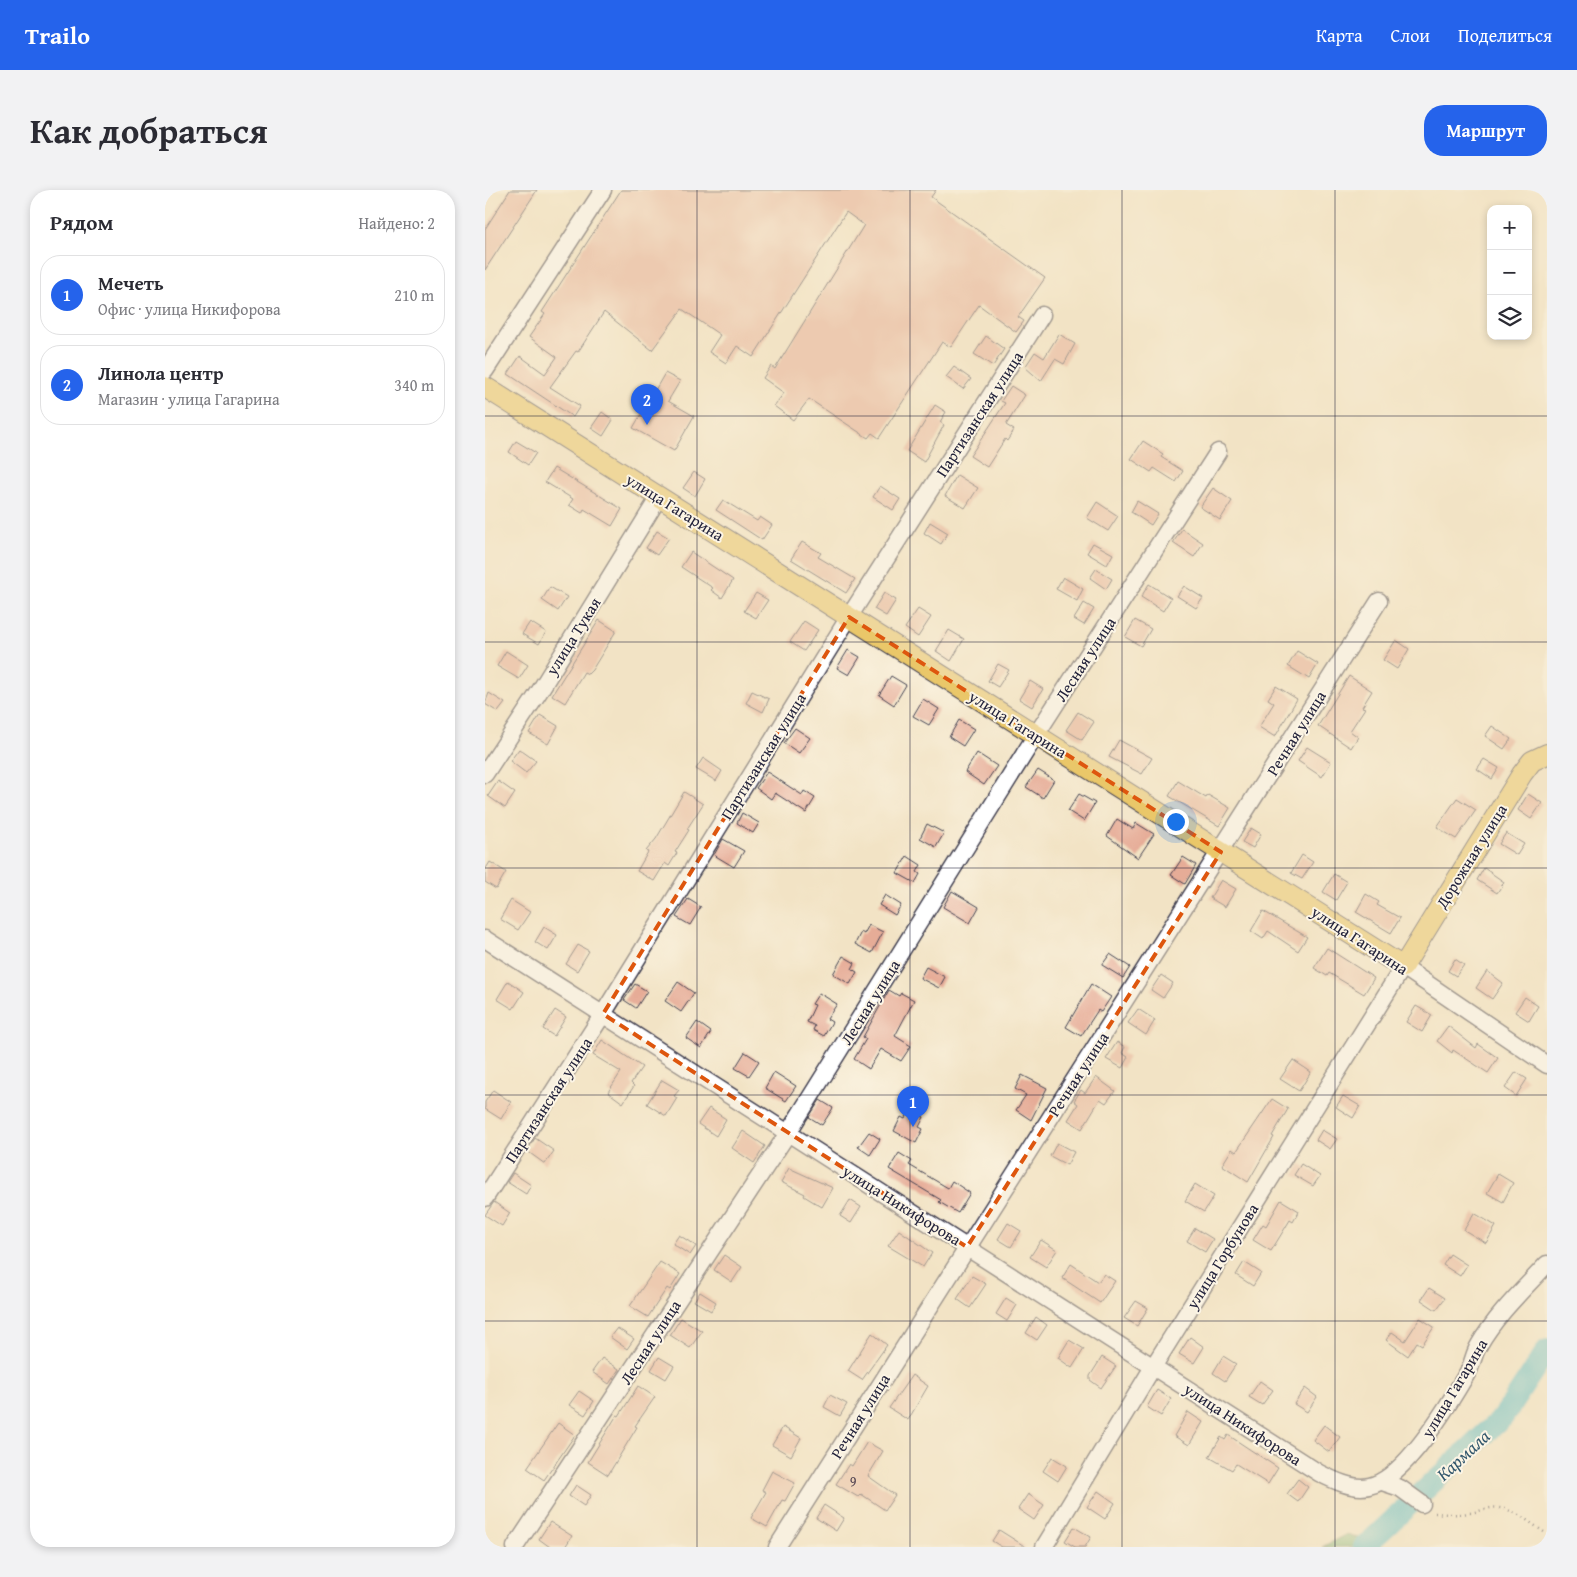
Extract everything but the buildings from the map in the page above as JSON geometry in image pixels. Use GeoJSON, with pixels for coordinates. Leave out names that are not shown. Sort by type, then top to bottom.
{"type":"FeatureCollection","features":[{"type":"Feature","properties":{"kind":"main road","name":"улица Гагарина"},"geometry":{"type":"LineString","coordinates":[[485,387],[1403,967]]}},
{"type":"Feature","properties":{"kind":"main road","name":"Дорожная улица"},"geometry":{"type":"LineString","coordinates":[[1403,967],[1522,774],[1532,761],[1547,754]]}},
{"type":"Feature","properties":{"kind":"street"},"geometry":{"type":"LineString","coordinates":[[485,371],[603,190]]}},
{"type":"Feature","properties":{"kind":"street","name":"Партизанская улица"},"geometry":{"type":"LineString","coordinates":[[485,1198],[603,1014],[849,617],[1042,315]]}},
{"type":"Feature","properties":{"kind":"street","name":"Лесная улица"},"geometry":{"type":"LineString","coordinates":[[515,1547],[788,1133],[1036,736],[1218,452]]}},
{"type":"Feature","properties":{"kind":"street","name":"улица Тукая"},"geometry":{"type":"LineString","coordinates":[[485,774],[539,692],[659,497]]}},
{"type":"Feature","properties":{"kind":"street","name":"Речная улица"},"geometry":{"type":"LineString","coordinates":[[777,1547],[1379,601]]}},
{"type":"Feature","properties":{"kind":"street","name":"улица Никифорова"},"geometry":{"type":"LineString","coordinates":[[485,939],[1319,1473],[1335,1480],[1358,1486],[1371,1486],[1382,1482]]}},
{"type":"Feature","properties":{"kind":"street","name":"улица Гагарина"},"geometry":{"type":"LineString","coordinates":[[1403,967],[1547,1065]]}},
{"type":"Feature","properties":{"kind":"street","name":"улица Горбунова"},"geometry":{"type":"LineString","coordinates":[[1044,1547],[1153,1367],[1403,967]]}},
{"type":"Feature","properties":{"kind":"street","name":"улица Гагарина"},"geometry":{"type":"LineString","coordinates":[[1382,1482],[1409,1458],[1422,1442],[1470,1368],[1483,1340],[1547,1264]]}},
{"type":"Feature","properties":{"kind":"street"},"geometry":{"type":"LineString","coordinates":[[1382,1482],[1393,1485],[1422,1504]]}},
{"type":"Feature","properties":{"kind":"path"},"geometry":{"type":"LineString","coordinates":[[1422,1504],[1456,1514],[1471,1513],[1486,1508],[1501,1508],[1518,1515],[1547,1534]]}},
{"type":"Feature","properties":{"kind":"highlighted area"},"geometry":{"type":"Polygon","coordinates":[[[849,617],[1221,852],[967,1247],[603,1014],[849,617]]]}},
{"type":"Feature","properties":{"kind":"green space"},"geometry":{"type":"Polygon","coordinates":[[[1347,1534],[1382,1547],[1322,1547],[1347,1534]]]}},
{"type":"Feature","properties":{"kind":"waterway","name":"Кармала"},"geometry":{"type":"LineString","coordinates":[[1364,1547],[1503,1417],[1547,1350]]}},
{"type":"Feature","properties":{"kind":"place","name":"Линола центр"},"geometry":{"type":"Point","coordinates":[647,425]}},
{"type":"Feature","properties":{"kind":"place","name":"Мечеть"},"geometry":{"type":"Point","coordinates":[913,1127]}}]}
